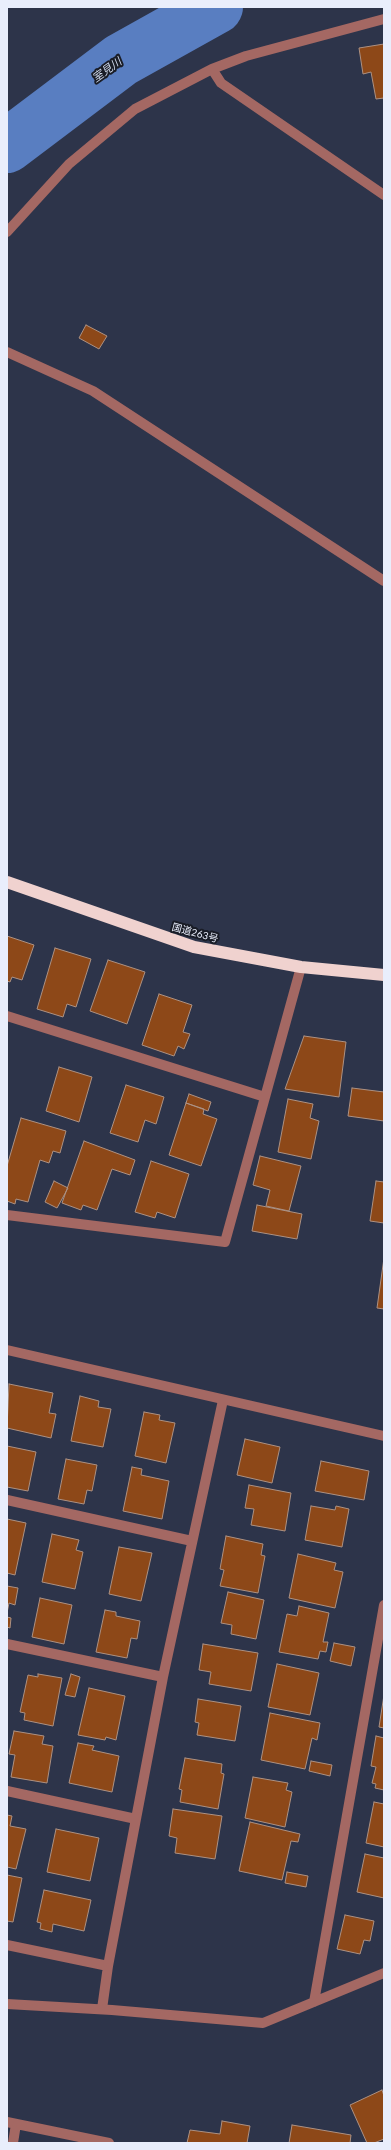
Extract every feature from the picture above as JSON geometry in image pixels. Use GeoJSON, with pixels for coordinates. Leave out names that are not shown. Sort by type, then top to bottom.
{"type":"FeatureCollection","features":[{"type":"Feature","properties":{"kind":"highway","name":"国道263号"},"geometry":{"type":"LineString","coordinates":[[7,882],[194,947],[302,967],[384,976]]}},
{"type":"Feature","properties":{"kind":"street"},"geometry":{"type":"LineString","coordinates":[[7,232],[69,164],[135,109],[212,69],[246,56],[384,19]]}},
{"type":"Feature","properties":{"kind":"street"},"geometry":{"type":"LineString","coordinates":[[212,69],[221,83],[384,195]]}},
{"type":"Feature","properties":{"kind":"street"},"geometry":{"type":"LineString","coordinates":[[7,352],[93,391],[384,581]]}},
{"type":"Feature","properties":{"kind":"street"},"geometry":{"type":"LineString","coordinates":[[7,1215],[224,1242],[302,967]]}},
{"type":"Feature","properties":{"kind":"street"},"geometry":{"type":"LineString","coordinates":[[7,1016],[265,1097]]}},
{"type":"Feature","properties":{"kind":"street"},"geometry":{"type":"LineString","coordinates":[[7,1350],[384,1436]]}},
{"type":"Feature","properties":{"kind":"street"},"geometry":{"type":"LineString","coordinates":[[102,2009],[108,1966],[163,1677],[223,1400]]}},
{"type":"Feature","properties":{"kind":"street"},"geometry":{"type":"LineString","coordinates":[[7,1500],[192,1541]]}},
{"type":"Feature","properties":{"kind":"street"},"geometry":{"type":"LineString","coordinates":[[314,2002],[384,1605]]}},
{"type":"Feature","properties":{"kind":"street"},"geometry":{"type":"LineString","coordinates":[[7,1644],[163,1677]]}},
{"type":"Feature","properties":{"kind":"street"},"geometry":{"type":"LineString","coordinates":[[7,1791],[136,1819]]}},
{"type":"Feature","properties":{"kind":"street"},"geometry":{"type":"LineString","coordinates":[[7,1945],[108,1966]]}},
{"type":"Feature","properties":{"kind":"street"},"geometry":{"type":"LineString","coordinates":[[7,2004],[102,2009],[263,2024],[384,1973]]}},
{"type":"Feature","properties":{"kind":"street"},"geometry":{"type":"LineString","coordinates":[[12,2143],[12,2123],[109,2143]]}},
{"type":"Feature","properties":{"kind":"building"},"geometry":{"type":"Polygon","coordinates":[[[384,44],[384,98],[376,99],[371,72],[363,74],[359,48],[384,44]]]}},
{"type":"Feature","properties":{"kind":"building"},"geometry":{"type":"Polygon","coordinates":[[[86,325],[107,336],[99,349],[79,338],[86,325]]]}},
{"type":"Feature","properties":{"kind":"building"},"geometry":{"type":"Polygon","coordinates":[[[7,936],[34,945],[22,980],[12,977],[10,982],[7,981],[7,936]]]}},
{"type":"Feature","properties":{"kind":"building"},"geometry":{"type":"Polygon","coordinates":[[[55,948],[91,959],[76,1007],[67,1004],[63,1017],[37,1009],[55,948]]]}},
{"type":"Feature","properties":{"kind":"building"},"geometry":{"type":"Polygon","coordinates":[[[108,960],[145,972],[127,1024],[90,1011],[108,960]]]}},
{"type":"Feature","properties":{"kind":"building"},"geometry":{"type":"Polygon","coordinates":[[[159,994],[192,1005],[183,1032],[190,1034],[184,1049],[178,1046],[174,1056],[142,1045],[159,994]]]}},
{"type":"Feature","properties":{"kind":"building"},"geometry":{"type":"Polygon","coordinates":[[[304,1036],[346,1042],[339,1097],[285,1089],[304,1036]]]}},
{"type":"Feature","properties":{"kind":"building"},"geometry":{"type":"Polygon","coordinates":[[[59,1067],[92,1077],[79,1122],[46,1111],[59,1067]]]}},
{"type":"Feature","properties":{"kind":"building"},"geometry":{"type":"Polygon","coordinates":[[[126,1085],[164,1097],[156,1124],[145,1120],[138,1142],[110,1133],[126,1085]]]}},
{"type":"Feature","properties":{"kind":"building"},"geometry":{"type":"Polygon","coordinates":[[[352,1088],[384,1092],[384,1121],[348,1116],[352,1088]]]}},
{"type":"Feature","properties":{"kind":"building"},"geometry":{"type":"Polygon","coordinates":[[[189,1094],[211,1102],[208,1111],[186,1103],[189,1094]]]}},
{"type":"Feature","properties":{"kind":"building"},"geometry":{"type":"Polygon","coordinates":[[[288,1099],[313,1104],[310,1118],[319,1121],[311,1159],[278,1152],[288,1099]]]}},
{"type":"Feature","properties":{"kind":"building"},"geometry":{"type":"Polygon","coordinates":[[[186,1103],[204,1109],[203,1114],[217,1119],[201,1166],[169,1155],[186,1103]]]}},
{"type":"Feature","properties":{"kind":"building"},"geometry":{"type":"Polygon","coordinates":[[[21,1118],[66,1131],[60,1153],[53,1151],[49,1163],[40,1160],[28,1202],[16,1199],[15,1204],[7,1201],[7,1166],[21,1118]]]}},
{"type":"Feature","properties":{"kind":"building"},"geometry":{"type":"Polygon","coordinates":[[[84,1141],[135,1160],[130,1175],[112,1169],[97,1210],[83,1205],[81,1210],[62,1203],[84,1141]]]}},
{"type":"Feature","properties":{"kind":"building"},"geometry":{"type":"Polygon","coordinates":[[[260,1156],[301,1166],[289,1211],[266,1206],[270,1190],[253,1185],[260,1156]]]}},
{"type":"Feature","properties":{"kind":"building"},"geometry":{"type":"Polygon","coordinates":[[[151,1161],[189,1174],[175,1218],[157,1212],[155,1218],[135,1212],[151,1161]]]}},
{"type":"Feature","properties":{"kind":"building"},"geometry":{"type":"Polygon","coordinates":[[[54,1181],[68,1188],[57,1208],[45,1202],[54,1181]]]}},
{"type":"Feature","properties":{"kind":"building"},"geometry":{"type":"Polygon","coordinates":[[[376,1181],[384,1182],[384,1223],[370,1221],[376,1181]]]}},
{"type":"Feature","properties":{"kind":"building"},"geometry":{"type":"Polygon","coordinates":[[[257,1205],[302,1214],[297,1239],[252,1231],[257,1205]]]}},
{"type":"Feature","properties":{"kind":"building"},"geometry":{"type":"Polygon","coordinates":[[[384,1258],[384,1309],[377,1308],[384,1258]]]}},
{"type":"Feature","properties":{"kind":"building"},"geometry":{"type":"Polygon","coordinates":[[[9,1384],[53,1393],[49,1413],[56,1414],[51,1438],[7,1428],[9,1384]]]}},
{"type":"Feature","properties":{"kind":"building"},"geometry":{"type":"Polygon","coordinates":[[[80,1396],[99,1401],[98,1407],[111,1409],[103,1447],[71,1441],[80,1396]]]}},
{"type":"Feature","properties":{"kind":"building"},"geometry":{"type":"Polygon","coordinates":[[[144,1412],[160,1415],[159,1420],[175,1423],[166,1463],[135,1456],[144,1412]]]}},
{"type":"Feature","properties":{"kind":"building"},"geometry":{"type":"Polygon","coordinates":[[[245,1439],[280,1447],[272,1483],[237,1475],[245,1439]]]}},
{"type":"Feature","properties":{"kind":"building"},"geometry":{"type":"Polygon","coordinates":[[[7,1446],[36,1452],[28,1491],[7,1487],[7,1446]]]}},
{"type":"Feature","properties":{"kind":"building"},"geometry":{"type":"Polygon","coordinates":[[[66,1459],[97,1465],[92,1491],[87,1490],[84,1504],[58,1499],[66,1459]]]}},
{"type":"Feature","properties":{"kind":"building"},"geometry":{"type":"Polygon","coordinates":[[[321,1461],[369,1471],[364,1500],[315,1491],[321,1461]]]}},
{"type":"Feature","properties":{"kind":"building"},"geometry":{"type":"Polygon","coordinates":[[[132,1467],[142,1469],[141,1475],[169,1481],[162,1519],[123,1511],[132,1467]]]}},
{"type":"Feature","properties":{"kind":"building"},"geometry":{"type":"Polygon","coordinates":[[[249,1485],[291,1493],[285,1531],[251,1525],[254,1509],[245,1508],[249,1485]]]}},
{"type":"Feature","properties":{"kind":"building"},"geometry":{"type":"Polygon","coordinates":[[[311,1506],[335,1510],[336,1506],[349,1509],[342,1547],[305,1540],[311,1506]]]}},
{"type":"Feature","properties":{"kind":"building"},"geometry":{"type":"Polygon","coordinates":[[[7,1519],[26,1523],[15,1575],[7,1573],[7,1519]]]}},
{"type":"Feature","properties":{"kind":"building"},"geometry":{"type":"Polygon","coordinates":[[[52,1534],[79,1540],[76,1550],[83,1552],[75,1589],[42,1582],[52,1534]]]}},
{"type":"Feature","properties":{"kind":"building"},"geometry":{"type":"Polygon","coordinates":[[[226,1536],[263,1544],[261,1555],[265,1556],[258,1593],[220,1586],[224,1570],[220,1569],[226,1536]]]}},
{"type":"Feature","properties":{"kind":"building"},"geometry":{"type":"Polygon","coordinates":[[[119,1547],[152,1553],[141,1601],[109,1594],[119,1547]]]}},
{"type":"Feature","properties":{"kind":"building"},"geometry":{"type":"Polygon","coordinates":[[[298,1554],[336,1563],[334,1570],[343,1572],[335,1608],[289,1598],[298,1554]]]}},
{"type":"Feature","properties":{"kind":"building"},"geometry":{"type":"Polygon","coordinates":[[[7,1586],[18,1588],[15,1605],[9,1603],[7,1613],[7,1586]]]}},
{"type":"Feature","properties":{"kind":"building"},"geometry":{"type":"Polygon","coordinates":[[[228,1592],[264,1600],[256,1639],[231,1634],[232,1625],[221,1623],[228,1592]]]}},
{"type":"Feature","properties":{"kind":"building"},"geometry":{"type":"Polygon","coordinates":[[[40,1598],[72,1605],[64,1644],[32,1637],[40,1598]]]}},
{"type":"Feature","properties":{"kind":"building"},"geometry":{"type":"Polygon","coordinates":[[[299,1606],[329,1613],[323,1642],[328,1642],[326,1652],[320,1651],[318,1659],[279,1652],[287,1614],[297,1616],[299,1606]]]}},
{"type":"Feature","properties":{"kind":"building"},"geometry":{"type":"Polygon","coordinates":[[[105,1610],[116,1612],[116,1616],[140,1621],[137,1639],[131,1638],[127,1658],[96,1652],[105,1610]]]}},
{"type":"Feature","properties":{"kind":"building"},"geometry":{"type":"Polygon","coordinates":[[[7,1617],[11,1618],[10,1628],[7,1627],[7,1617]]]}},
{"type":"Feature","properties":{"kind":"building"},"geometry":{"type":"Polygon","coordinates":[[[334,1643],[355,1647],[351,1666],[330,1661],[334,1643]]]}},
{"type":"Feature","properties":{"kind":"building"},"geometry":{"type":"Polygon","coordinates":[[[203,1644],[258,1653],[251,1691],[209,1684],[211,1672],[199,1670],[203,1644]]]}},
{"type":"Feature","properties":{"kind":"building"},"geometry":{"type":"Polygon","coordinates":[[[277,1664],[319,1673],[310,1715],[268,1707],[277,1664]]]}},
{"type":"Feature","properties":{"kind":"building"},"geometry":{"type":"Polygon","coordinates":[[[38,1674],[62,1678],[53,1726],[24,1720],[25,1713],[20,1712],[28,1675],[38,1677],[38,1674]]]}},
{"type":"Feature","properties":{"kind":"building"},"geometry":{"type":"Polygon","coordinates":[[[71,1674],[80,1677],[75,1697],[65,1695],[71,1674]]]}},
{"type":"Feature","properties":{"kind":"building"},"geometry":{"type":"Polygon","coordinates":[[[89,1688],[125,1696],[116,1740],[106,1737],[105,1740],[78,1735],[89,1688]]]}},
{"type":"Feature","properties":{"kind":"building"},"geometry":{"type":"Polygon","coordinates":[[[384,1695],[384,1728],[379,1727],[384,1695]]]}},
{"type":"Feature","properties":{"kind":"building"},"geometry":{"type":"Polygon","coordinates":[[[198,1699],[241,1706],[235,1741],[197,1735],[199,1723],[195,1722],[198,1699]]]}},
{"type":"Feature","properties":{"kind":"building"},"geometry":{"type":"Polygon","coordinates":[[[270,1713],[320,1723],[317,1740],[312,1738],[305,1769],[261,1760],[270,1713]]]}},
{"type":"Feature","properties":{"kind":"building"},"geometry":{"type":"Polygon","coordinates":[[[14,1731],[44,1736],[42,1744],[53,1746],[47,1783],[11,1777],[15,1755],[9,1754],[14,1731]]]}},
{"type":"Feature","properties":{"kind":"building"},"geometry":{"type":"Polygon","coordinates":[[[376,1736],[384,1738],[384,1790],[375,1788],[376,1784],[372,1783],[376,1767],[371,1766],[376,1736]]]}},
{"type":"Feature","properties":{"kind":"building"},"geometry":{"type":"Polygon","coordinates":[[[78,1743],[94,1746],[92,1750],[119,1756],[112,1792],[69,1783],[78,1743]]]}},
{"type":"Feature","properties":{"kind":"building"},"geometry":{"type":"Polygon","coordinates":[[[185,1758],[222,1764],[221,1773],[224,1774],[218,1809],[180,1802],[182,1790],[179,1789],[185,1758]]]}},
{"type":"Feature","properties":{"kind":"building"},"geometry":{"type":"Polygon","coordinates":[[[311,1761],[332,1765],[330,1776],[309,1771],[311,1761]]]}},
{"type":"Feature","properties":{"kind":"building"},"geometry":{"type":"Polygon","coordinates":[[[253,1777],[288,1783],[286,1790],[292,1792],[285,1827],[245,1818],[253,1777]]]}},
{"type":"Feature","properties":{"kind":"building"},"geometry":{"type":"Polygon","coordinates":[[[374,1802],[384,1804],[384,1847],[366,1843],[374,1802]]]}},
{"type":"Feature","properties":{"kind":"building"},"geometry":{"type":"Polygon","coordinates":[[[173,1809],[222,1816],[215,1859],[175,1853],[177,1838],[169,1836],[173,1809]]]}},
{"type":"Feature","properties":{"kind":"building"},"geometry":{"type":"Polygon","coordinates":[[[7,1815],[12,1816],[10,1826],[26,1829],[16,1869],[7,1867],[7,1815]]]}},
{"type":"Feature","properties":{"kind":"building"},"geometry":{"type":"Polygon","coordinates":[[[250,1822],[300,1834],[298,1842],[291,1841],[282,1880],[239,1871],[250,1822]]]}},
{"type":"Feature","properties":{"kind":"building"},"geometry":{"type":"Polygon","coordinates":[[[56,1829],[99,1838],[90,1881],[47,1872],[56,1829]]]}},
{"type":"Feature","properties":{"kind":"building"},"geometry":{"type":"Polygon","coordinates":[[[365,1854],[384,1858],[384,1898],[357,1892],[365,1854]]]}},
{"type":"Feature","properties":{"kind":"building"},"geometry":{"type":"Polygon","coordinates":[[[287,1872],[308,1876],[306,1887],[285,1883],[287,1872]]]}},
{"type":"Feature","properties":{"kind":"building"},"geometry":{"type":"Polygon","coordinates":[[[7,1875],[22,1878],[13,1922],[7,1921],[7,1875]]]}},
{"type":"Feature","properties":{"kind":"building"},"geometry":{"type":"Polygon","coordinates":[[[44,1890],[91,1900],[84,1931],[53,1924],[52,1932],[40,1929],[41,1923],[37,1922],[44,1890]]]}},
{"type":"Feature","properties":{"kind":"building"},"geometry":{"type":"Polygon","coordinates":[[[345,1915],[374,1921],[370,1941],[364,1940],[360,1954],[337,1949],[345,1915]]]}},
{"type":"Feature","properties":{"kind":"building"},"geometry":{"type":"Polygon","coordinates":[[[382,2090],[384,2096],[384,2139],[374,2143],[367,2143],[350,2105],[382,2090]]]}},
{"type":"Feature","properties":{"kind":"building"},"geometry":{"type":"Polygon","coordinates":[[[222,2121],[250,2126],[247,2143],[187,2143],[190,2130],[220,2134],[222,2121]]]}},
{"type":"Feature","properties":{"kind":"building"},"geometry":{"type":"Polygon","coordinates":[[[292,2125],[351,2135],[350,2143],[289,2143],[292,2125]]]}},
{"type":"Feature","properties":{"kind":"waterway","name":"室見川"},"geometry":{"type":"LineString","coordinates":[[7,146],[121,60],[216,7]]}}]}
